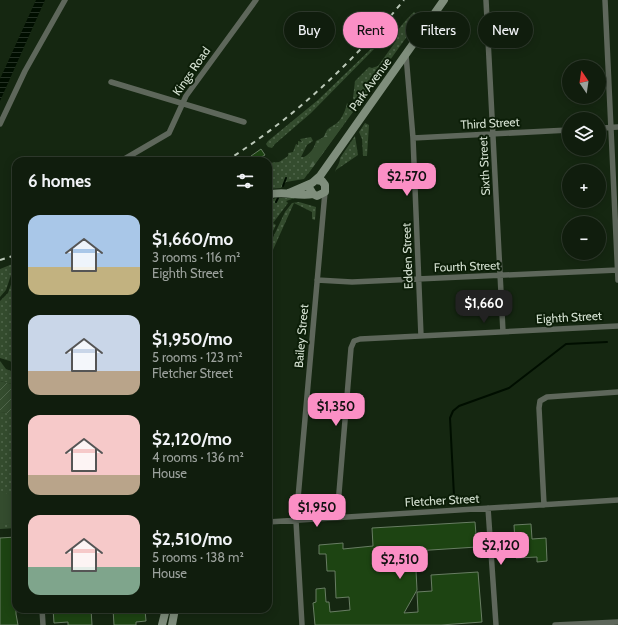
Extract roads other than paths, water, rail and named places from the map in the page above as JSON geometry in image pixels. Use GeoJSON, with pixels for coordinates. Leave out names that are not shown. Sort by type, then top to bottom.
{"type":"FeatureCollection","features":[{"type":"Feature","properties":{"kind":"main road","name":"Park Avenue"},"geometry":{"type":"LineString","coordinates":[[317,182],[328,163],[444,0]]}},
{"type":"Feature","properties":{"kind":"main road"},"geometry":{"type":"LineString","coordinates":[[290,193],[297,195],[319,196],[325,192],[326,187],[317,182]]}},
{"type":"Feature","properties":{"kind":"main road"},"geometry":{"type":"LineString","coordinates":[[272,195],[290,193],[317,182]]}},
{"type":"Feature","properties":{"kind":"main road"},"geometry":{"type":"LineString","coordinates":[[314,195],[310,189],[317,182]]}},
{"type":"Feature","properties":{"kind":"main road"},"geometry":{"type":"LineString","coordinates":[[162,625],[165,613]]}},
{"type":"Feature","properties":{"kind":"main road"},"geometry":{"type":"LineString","coordinates":[[172,625],[174,613]]}},
{"type":"Feature","properties":{"kind":"street"},"geometry":{"type":"LineString","coordinates":[[0,124],[25,71],[65,0]]}},
{"type":"Feature","properties":{"kind":"street","name":"Kings Road"},"geometry":{"type":"LineString","coordinates":[[128,157],[167,135],[181,103],[256,0]]}},
{"type":"Feature","properties":{"kind":"street","name":"Sixth Street"},"geometry":{"type":"LineString","coordinates":[[486,0],[503,332]]}},
{"type":"Feature","properties":{"kind":"street"},"geometry":{"type":"LineString","coordinates":[[605,0],[618,280]]}},
{"type":"Feature","properties":{"kind":"street","name":"Edden Street"},"geometry":{"type":"LineString","coordinates":[[406,55],[413,138],[421,336]]}},
{"type":"Feature","properties":{"kind":"street"},"geometry":{"type":"LineString","coordinates":[[111,82],[244,122]]}},
{"type":"Feature","properties":{"kind":"street"},"geometry":{"type":"LineString","coordinates":[[606,128],[618,127]]}},
{"type":"Feature","properties":{"kind":"street","name":"Third Street"},"geometry":{"type":"LineString","coordinates":[[413,138],[562,130]]}},
{"type":"Feature","properties":{"kind":"street","name":"Bailey Street"},"geometry":{"type":"LineString","coordinates":[[302,625],[296,521],[316,280],[325,192]]}},
{"type":"Feature","properties":{"kind":"street","name":"Bailey Street"},"geometry":{"type":"LineString","coordinates":[[314,195],[322,215]]}},
{"type":"Feature","properties":{"kind":"street","name":"Fourth Street"},"geometry":{"type":"LineString","coordinates":[[316,280],[352,282],[618,270]]}},
{"type":"Feature","properties":{"kind":"street","name":"Eighth Street"},"geometry":{"type":"LineString","coordinates":[[337,517],[352,348],[354,341],[360,339],[618,326]]}},
{"type":"Feature","properties":{"kind":"street"},"geometry":{"type":"LineString","coordinates":[[544,505],[538,408],[540,401],[548,397],[618,392]]}},
{"type":"Feature","properties":{"kind":"street","name":"Fletcher Street"},"geometry":{"type":"LineString","coordinates":[[272,522],[618,500]]}},
{"type":"Feature","properties":{"kind":"street"},"geometry":{"type":"LineString","coordinates":[[488,508],[496,625]]}},
{"type":"Feature","properties":{"kind":"street"},"geometry":{"type":"LineString","coordinates":[[42,613],[43,625]]}},
{"type":"Feature","properties":{"kind":"street"},"geometry":{"type":"LineString","coordinates":[[555,625],[618,622]]}},
{"type":"Feature","properties":{"kind":"waterway"},"geometry":{"type":"LineString","coordinates":[[283,186],[286,178]]}},
{"type":"Feature","properties":{"kind":"waterway"},"geometry":{"type":"LineString","coordinates":[[276,202],[278,198]]}},
{"type":"Feature","properties":{"kind":"waterway"},"geometry":{"type":"LineString","coordinates":[[454,496],[450,418],[453,411],[459,406],[509,388],[566,344],[607,342]]}},
{"type":"Feature","properties":{"kind":"railway"},"geometry":{"type":"LineString","coordinates":[[232,157],[299,108],[321,88],[364,45],[404,0]]}},
{"type":"Feature","properties":{"kind":"railway"},"geometry":{"type":"LineString","coordinates":[[0,260],[12,256]]}}]}
